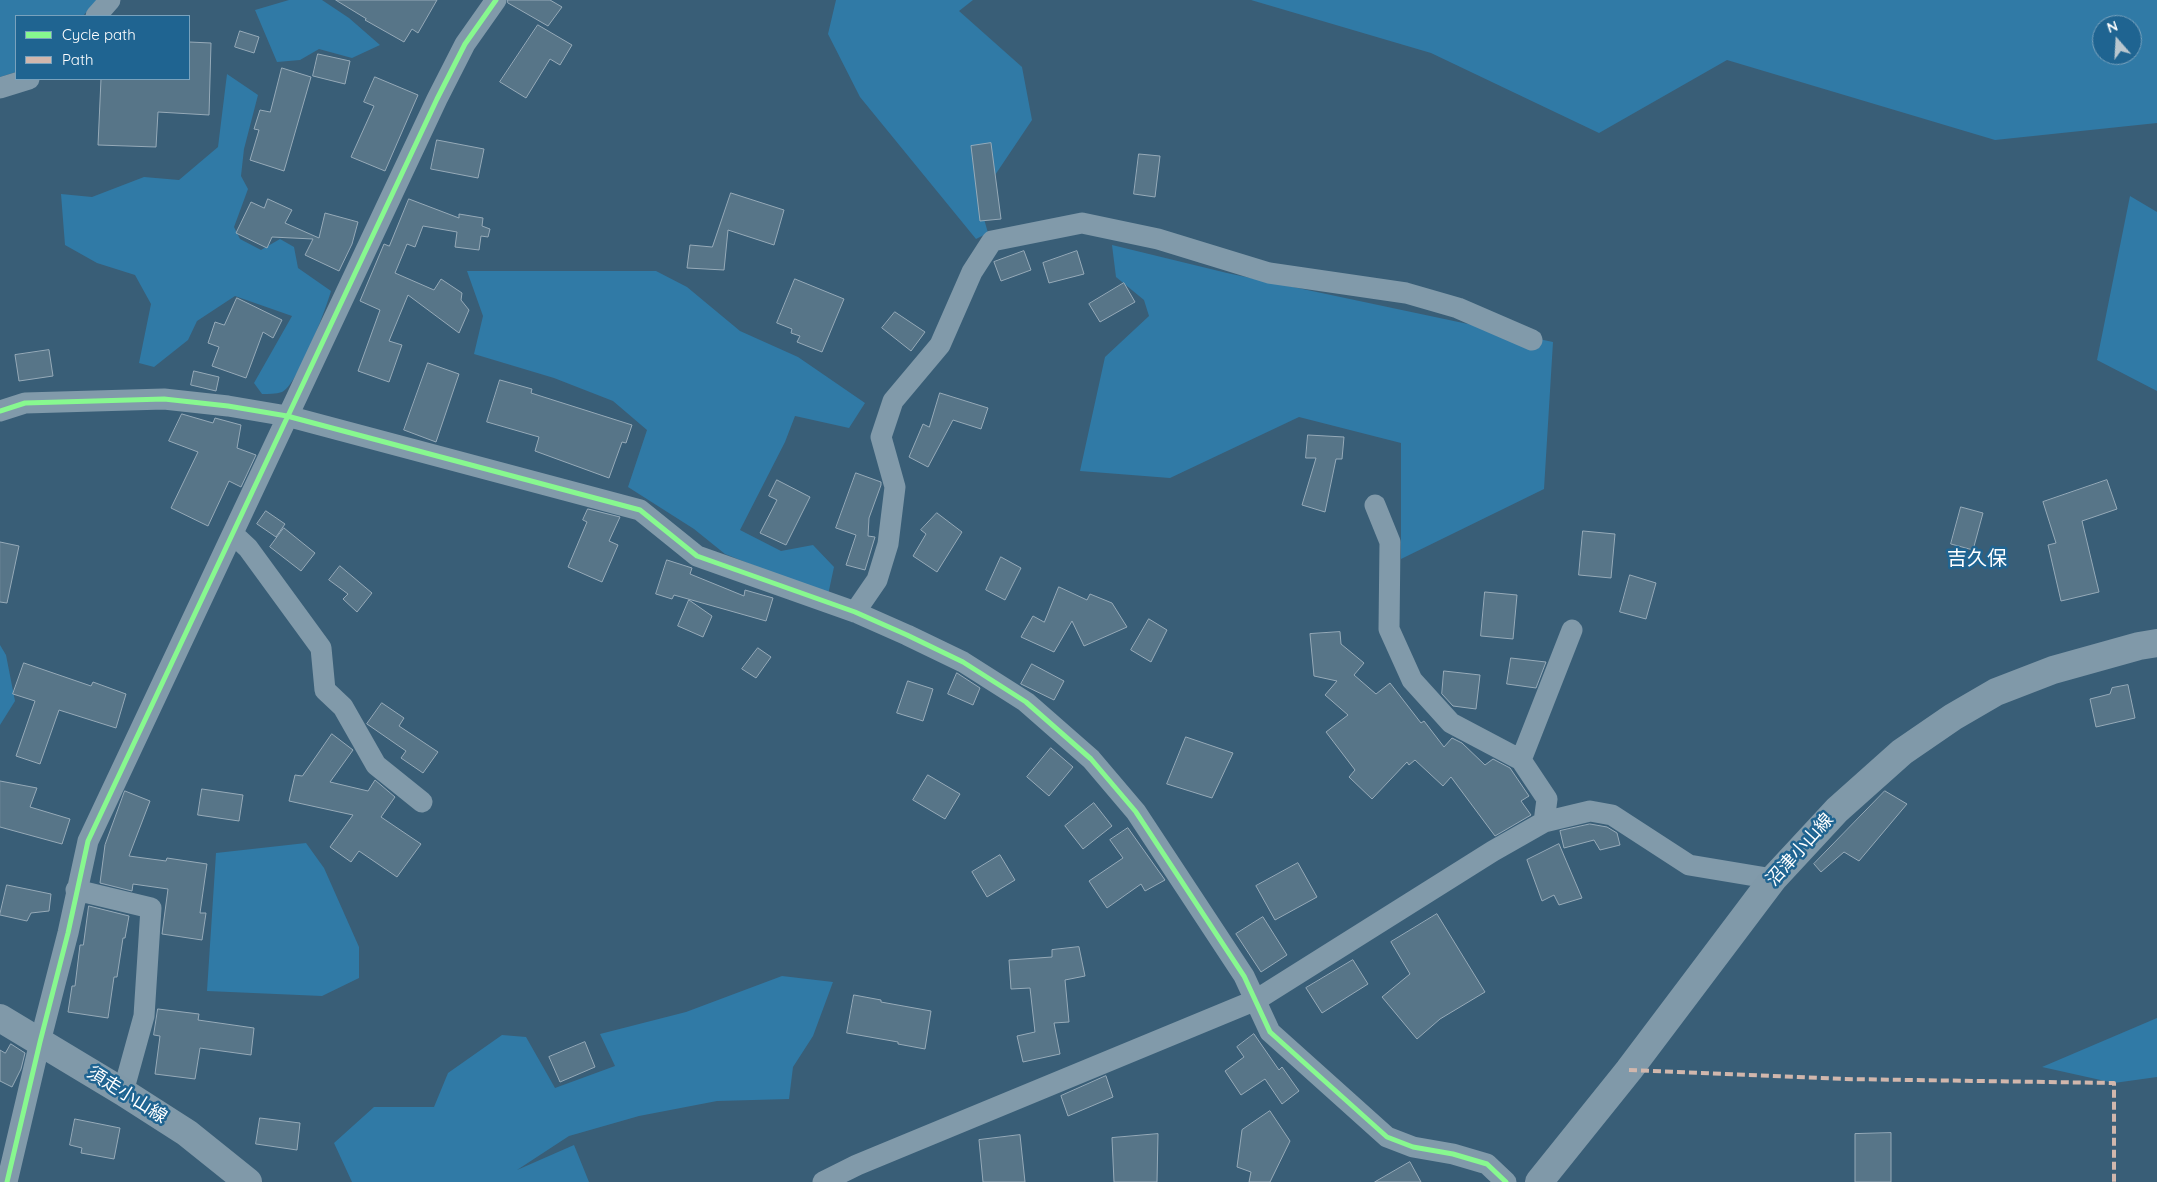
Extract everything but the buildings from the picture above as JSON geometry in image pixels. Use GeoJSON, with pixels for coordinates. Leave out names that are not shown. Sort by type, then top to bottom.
{"type":"FeatureCollection","features":[{"type":"Feature","properties":{"kind":"main road","name":"沼津小山線"},"geometry":{"type":"LineString","coordinates":[[1539,1182],[1629,1070],[1774,879],[1837,810],[1902,752],[1996,692],[2053,670],[2139,646],[2157,643]]}},
{"type":"Feature","properties":{"kind":"main road","name":"須走小山線"},"geometry":{"type":"LineString","coordinates":[[0,1018],[187,1133],[248,1182]]}},
{"type":"Feature","properties":{"kind":"street"},"geometry":{"type":"LineString","coordinates":[[97,15],[110,0]]}},
{"type":"Feature","properties":{"kind":"street"},"geometry":{"type":"LineString","coordinates":[[7,1182],[68,934],[76,890],[88,842],[437,99],[465,44],[496,0]]}},
{"type":"Feature","properties":{"kind":"street"},"geometry":{"type":"LineString","coordinates":[[0,88],[26,80]]}},
{"type":"Feature","properties":{"kind":"street"},"geometry":{"type":"LineString","coordinates":[[855,612],[877,580],[888,544],[895,487],[881,437],[893,401],[940,345],[972,272],[992,241],[1082,223],[1158,239],[1269,272],[1406,293],[1458,308],[1532,340]]}},
{"type":"Feature","properties":{"kind":"street"},"geometry":{"type":"LineString","coordinates":[[0,411],[25,403],[164,400],[228,406],[287,416],[640,510],[696,556],[855,612],[963,662],[1026,702],[1091,759],[1136,812],[1244,976],[1270,1032],[1387,1137],[1413,1146],[1487,1164],[1506,1182]]}},
{"type":"Feature","properties":{"kind":"street"},"geometry":{"type":"LineString","coordinates":[[1375,505],[1390,542],[1389,629],[1412,680],[1451,723],[1521,760],[1547,799],[1544,822]]}},
{"type":"Feature","properties":{"kind":"street"},"geometry":{"type":"LineString","coordinates":[[234,534],[248,548],[321,648],[325,690],[343,707],[376,765],[422,802]]}},
{"type":"Feature","properties":{"kind":"street"},"geometry":{"type":"LineString","coordinates":[[1521,760],[1572,630]]}},
{"type":"Feature","properties":{"kind":"street"},"geometry":{"type":"LineString","coordinates":[[823,1182],[857,1165],[1256,1000],[1493,850],[1544,822],[1590,811],[1612,815],[1689,865],[1774,879]]}},
{"type":"Feature","properties":{"kind":"street"},"geometry":{"type":"LineString","coordinates":[[76,890],[152,908],[144,1016],[123,1092]]}},
{"type":"Feature","properties":{"kind":"shaded area"},"geometry":{"type":"Polygon","coordinates":[[[0,0],[97,0],[84,15],[15,15],[15,72],[0,77],[0,0]]]}},
{"type":"Feature","properties":{"kind":"shaded area"},"geometry":{"type":"Polygon","coordinates":[[[289,0],[322,0],[349,18],[380,45],[352,58],[319,49],[300,60],[277,62],[255,10],[289,0]]]}},
{"type":"Feature","properties":{"kind":"shaded area"},"geometry":{"type":"Polygon","coordinates":[[[836,0],[973,0],[959,11],[1022,67],[1032,120],[987,187],[977,194],[988,233],[976,239],[860,97],[828,34],[836,0]]]}},
{"type":"Feature","properties":{"kind":"shaded area"},"geometry":{"type":"Polygon","coordinates":[[[1251,0],[2157,0],[2157,123],[1995,140],[1727,60],[1599,133],[1431,53],[1251,0]]]}},
{"type":"Feature","properties":{"kind":"shaded area"},"geometry":{"type":"Polygon","coordinates":[[[227,74],[258,95],[244,149],[241,176],[248,189],[234,227],[240,239],[261,250],[280,239],[294,247],[298,268],[331,291],[303,362],[288,387],[282,392],[277,393],[262,394],[254,383],[292,316],[235,296],[197,321],[188,340],[154,367],[139,363],[151,304],[135,275],[97,263],[65,245],[61,194],[92,197],[144,177],[179,180],[218,147],[227,74]]]}},
{"type":"Feature","properties":{"kind":"shaded area"},"geometry":{"type":"Polygon","coordinates":[[[2130,196],[2157,212],[2157,391],[2097,360],[2130,196]]]}},
{"type":"Feature","properties":{"kind":"shaded area"},"geometry":{"type":"Polygon","coordinates":[[[1112,245],[1227,273],[1553,342],[1544,489],[1401,559],[1401,443],[1299,417],[1170,478],[1080,471],[1105,357],[1149,316],[1144,300],[1116,277],[1112,245]]]}},
{"type":"Feature","properties":{"kind":"shaded area"},"geometry":{"type":"Polygon","coordinates":[[[467,271],[656,271],[687,287],[740,331],[798,357],[865,403],[849,428],[795,416],[785,442],[740,530],[781,551],[813,545],[834,567],[828,595],[725,554],[694,529],[628,487],[647,430],[613,401],[554,378],[474,354],[483,316],[467,271]]]}},
{"type":"Feature","properties":{"kind":"shaded area"},"geometry":{"type":"Polygon","coordinates":[[[0,645],[6,655],[15,701],[0,725],[0,645]]]}},
{"type":"Feature","properties":{"kind":"shaded area"},"geometry":{"type":"Polygon","coordinates":[[[306,843],[324,868],[359,947],[359,978],[322,996],[207,991],[216,853],[306,843]]]}},
{"type":"Feature","properties":{"kind":"shaded area"},"geometry":{"type":"Polygon","coordinates":[[[782,976],[833,982],[813,1036],[793,1067],[789,1099],[717,1101],[639,1116],[569,1136],[517,1170],[574,1145],[589,1182],[352,1182],[334,1143],[374,1107],[434,1107],[448,1073],[502,1035],[526,1037],[555,1088],[615,1066],[600,1034],[686,1012],[782,976]]]}},
{"type":"Feature","properties":{"kind":"shaded area"},"geometry":{"type":"Polygon","coordinates":[[[2157,1018],[2157,1077],[2114,1083],[2042,1067],[2157,1018]]]}},
{"type":"Feature","properties":{"kind":"marked path"},"geometry":{"type":"LineString","coordinates":[[1629,1070],[1844,1079],[2114,1083],[2114,1182]]}},
{"type":"Feature","properties":{"kind":"cycle path"},"geometry":{"type":"LineString","coordinates":[[7,1182],[68,933],[88,841],[437,99],[465,44],[496,0]]}},
{"type":"Feature","properties":{"kind":"cycle path"},"geometry":{"type":"LineString","coordinates":[[0,411],[25,403],[164,399],[228,406],[287,416],[640,510],[697,556],[855,612],[963,662],[1026,702],[1091,759],[1136,812],[1244,976],[1270,1032],[1387,1137],[1413,1147],[1453,1154],[1487,1164],[1506,1182]]}},
{"type":"Feature","properties":{"kind":"district","name":"吉久保"},"geometry":{"type":"Point","coordinates":[1977,559]}}]}
